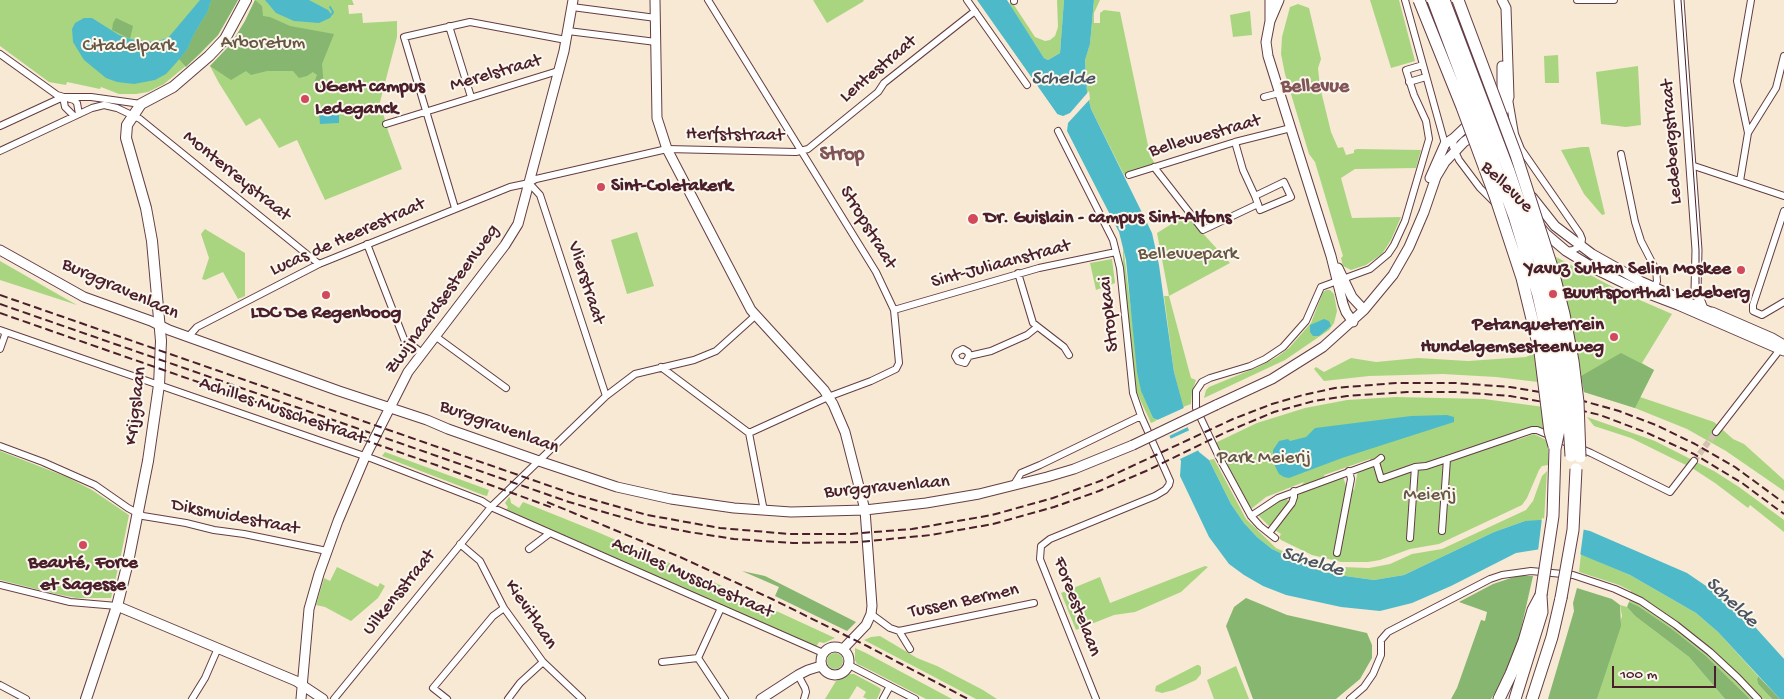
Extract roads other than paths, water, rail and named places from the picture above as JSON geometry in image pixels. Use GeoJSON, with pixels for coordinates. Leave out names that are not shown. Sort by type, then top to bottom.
{"type":"FeatureCollection","features":[{"type":"Feature","properties":{"kind":"highway"},"geometry":{"type":"LineString","coordinates":[[1419,0],[1496,196],[1522,278],[1540,352],[1550,432],[1555,449]]}},
{"type":"Feature","properties":{"kind":"highway"},"geometry":{"type":"LineString","coordinates":[[1433,0],[1514,216],[1536,287],[1553,367],[1559,430],[1555,449],[1553,516],[1541,595],[1542,612],[1515,699]]}},
{"type":"Feature","properties":{"kind":"highway"},"geometry":{"type":"LineString","coordinates":[[1445,0],[1509,171],[1539,260],[1563,364],[1571,456],[1576,469]]}},
{"type":"Feature","properties":{"kind":"highway"},"geometry":{"type":"LineString","coordinates":[[1458,0],[1530,196],[1559,294],[1569,339],[1578,402],[1580,457],[1576,469],[1573,530],[1562,598],[1552,637],[1532,699]]}},
{"type":"Feature","properties":{"kind":"highway"},"geometry":{"type":"LineString","coordinates":[[1499,699],[1514,666],[1533,610],[1541,595]]}},
{"type":"Feature","properties":{"kind":"main road"},"geometry":{"type":"LineString","coordinates":[[132,115],[141,104],[173,88],[204,61],[225,39],[246,0]]}},
{"type":"Feature","properties":{"kind":"main road","name":"Krijgslaan"},"geometry":{"type":"LineString","coordinates":[[86,699],[128,562],[148,461],[159,385],[160,325],[150,228],[126,138],[127,124],[132,115]]}},
{"type":"Feature","properties":{"kind":"street"},"geometry":{"type":"LineString","coordinates":[[655,0],[657,118],[666,150],[755,316],[814,378],[828,396],[846,432],[865,510],[872,602],[871,614],[862,630],[843,649]]}},
{"type":"Feature","properties":{"kind":"street","name":"Stropstraat"},"geometry":{"type":"LineString","coordinates":[[708,0],[876,272],[894,310],[898,367],[871,381],[828,396]]}},
{"type":"Feature","properties":{"kind":"street"},"geometry":{"type":"LineString","coordinates":[[967,0],[1027,86]]}},
{"type":"Feature","properties":{"kind":"street"},"geometry":{"type":"LineString","coordinates":[[1270,0],[1268,11],[1270,21]]}},
{"type":"Feature","properties":{"kind":"street"},"geometry":{"type":"LineString","coordinates":[[1279,0],[1270,21],[1266,42],[1268,56],[1340,280],[1343,306],[1353,322]]}},
{"type":"Feature","properties":{"kind":"street"},"geometry":{"type":"LineString","coordinates":[[1405,0],[1445,144]]}},
{"type":"Feature","properties":{"kind":"street"},"geometry":{"type":"LineString","coordinates":[[1438,0],[1488,110],[1496,120],[1513,160],[1535,202],[1555,226],[1613,267],[1701,307],[1714,317]]}},
{"type":"Feature","properties":{"kind":"street"},"geometry":{"type":"LineString","coordinates":[[1445,0],[1488,110],[1489,126],[1503,162],[1518,195],[1546,234],[1566,251],[1597,270],[1636,289],[1772,338],[1783,349],[1716,432]]}},
{"type":"Feature","properties":{"kind":"street"},"geometry":{"type":"LineString","coordinates":[[1427,198],[1428,184],[1445,144],[1488,110],[1501,96],[1502,0]]}},
{"type":"Feature","properties":{"kind":"street"},"geometry":{"type":"LineString","coordinates":[[1502,0],[1506,8],[1509,98],[1515,134],[1521,149],[1580,234],[1582,239],[1581,246]]}},
{"type":"Feature","properties":{"kind":"street"},"geometry":{"type":"LineString","coordinates":[[1577,0],[1614,0]]}},
{"type":"Feature","properties":{"kind":"street","name":"Ledebergstraat"},"geometry":{"type":"LineString","coordinates":[[1679,0],[1697,250],[1697,288],[1701,307]]}},
{"type":"Feature","properties":{"kind":"street"},"geometry":{"type":"LineString","coordinates":[[1740,181],[1748,133],[1737,81],[1751,0]]}},
{"type":"Feature","properties":{"kind":"street"},"geometry":{"type":"LineString","coordinates":[[573,3],[656,18]]}},
{"type":"Feature","properties":{"kind":"street","name":"Zwijnaardsesteenweg"},"geometry":{"type":"LineString","coordinates":[[301,699],[310,609],[327,552],[365,457],[408,372],[512,236],[520,217],[529,183],[567,36],[573,3]]}},
{"type":"Feature","properties":{"kind":"street","name":"Lentestraat"},"geometry":{"type":"LineString","coordinates":[[802,151],[808,150],[878,92],[884,83],[975,11]]}},
{"type":"Feature","properties":{"kind":"street"},"geometry":{"type":"LineString","coordinates":[[455,208],[404,37],[470,22],[567,36],[656,42]]}},
{"type":"Feature","properties":{"kind":"street"},"geometry":{"type":"LineString","coordinates":[[449,26],[471,97]]}},
{"type":"Feature","properties":{"kind":"street"},"geometry":{"type":"LineString","coordinates":[[0,54],[57,96],[74,100],[77,104],[76,115]]}},
{"type":"Feature","properties":{"kind":"street"},"geometry":{"type":"LineString","coordinates":[[1748,133],[1776,88],[1784,56]]}},
{"type":"Feature","properties":{"kind":"street"},"geometry":{"type":"LineString","coordinates":[[1275,538],[1260,526],[1252,516],[1202,422],[1196,403],[1196,391],[1202,382],[1250,366],[1283,347],[1306,320],[1321,287],[1362,273],[1379,264],[1394,245],[1405,221],[1429,139],[1426,121],[1409,82],[1406,70],[1423,65]]}},
{"type":"Feature","properties":{"kind":"street","name":"Merelstraat"},"geometry":{"type":"LineString","coordinates":[[386,124],[558,71]]}},
{"type":"Feature","properties":{"kind":"street"},"geometry":{"type":"LineString","coordinates":[[1409,82],[1426,77]]}},
{"type":"Feature","properties":{"kind":"street"},"geometry":{"type":"LineString","coordinates":[[1264,97],[1279,93]]}},
{"type":"Feature","properties":{"kind":"street"},"geometry":{"type":"LineString","coordinates":[[0,126],[62,98],[91,97],[141,104]]}},
{"type":"Feature","properties":{"kind":"street"},"geometry":{"type":"LineString","coordinates":[[62,98],[65,107],[76,115]]}},
{"type":"Feature","properties":{"kind":"street"},"geometry":{"type":"LineString","coordinates":[[1427,198],[1445,162],[1472,136],[1496,120],[1503,112],[1509,98]]}},
{"type":"Feature","properties":{"kind":"street","name":"Monterreystraat"},"geometry":{"type":"LineString","coordinates":[[0,151],[92,108],[104,105],[116,108],[140,119],[319,264]]}},
{"type":"Feature","properties":{"kind":"street","name":"Bellevuestraat"},"geometry":{"type":"LineString","coordinates":[[1129,175],[1235,142],[1291,128]]}},
{"type":"Feature","properties":{"kind":"street","name":"Stropkaai"},"geometry":{"type":"LineString","coordinates":[[1058,131],[1112,240],[1116,252],[1120,268],[1133,393],[1141,416],[1170,481],[1169,485]]}},
{"type":"Feature","properties":{"kind":"street","name":"Bellevue"},"geometry":{"type":"LineString","coordinates":[[1454,138],[1453,147],[1459,160],[1480,188],[1511,216],[1554,249]]}},
{"type":"Feature","properties":{"kind":"street"},"geometry":{"type":"LineString","coordinates":[[1235,142],[1243,170],[1260,210],[1291,197],[1284,182],[1255,196]]}},
{"type":"Feature","properties":{"kind":"street","name":"Herfststraat"},"geometry":{"type":"LineString","coordinates":[[529,183],[536,179],[666,150],[802,151]]}},
{"type":"Feature","properties":{"kind":"street"},"geometry":{"type":"LineString","coordinates":[[1621,154],[1635,222],[1641,241],[1656,270],[1657,280],[1654,287]]}},
{"type":"Feature","properties":{"kind":"street"},"geometry":{"type":"LineString","coordinates":[[1691,165],[1784,196]]}},
{"type":"Feature","properties":{"kind":"street"},"geometry":{"type":"LineString","coordinates":[[1154,167],[1203,230],[1258,204]]}},
{"type":"Feature","properties":{"kind":"street","name":"Lucas de Heerestraat"},"geometry":{"type":"LineString","coordinates":[[188,337],[196,327],[319,264],[455,208],[510,187],[529,183]]}},
{"type":"Feature","properties":{"kind":"street","name":"Vlierstraat"},"geometry":{"type":"LineString","coordinates":[[529,183],[540,196],[606,396]]}},
{"type":"Feature","properties":{"kind":"street","name":"Burggravenlaan"},"geometry":{"type":"LineString","coordinates":[[0,250],[84,297],[188,337],[539,461],[617,486],[650,495],[706,505],[764,511],[865,510],[953,499],[1013,486],[1074,469],[1133,445],[1264,383],[1323,348],[1364,310],[1401,262],[1424,212],[1427,198]]}},
{"type":"Feature","properties":{"kind":"street"},"geometry":{"type":"LineString","coordinates":[[1784,211],[1753,310],[1762,315],[1766,314],[1784,302]]}},
{"type":"Feature","properties":{"kind":"street"},"geometry":{"type":"LineString","coordinates":[[367,244],[404,339],[422,353]]}},
{"type":"Feature","properties":{"kind":"street"},"geometry":{"type":"LineString","coordinates":[[1566,251],[1581,246]]}},
{"type":"Feature","properties":{"kind":"street","name":"Sint-Juliaanstraat"},"geometry":{"type":"LineString","coordinates":[[894,310],[1018,274],[1116,252]]}},
{"type":"Feature","properties":{"kind":"street"},"geometry":{"type":"LineString","coordinates":[[1018,274],[1033,323],[1064,346],[1069,356]]}},
{"type":"Feature","properties":{"kind":"street"},"geometry":{"type":"LineString","coordinates":[[1340,280],[1364,310]]}},
{"type":"Feature","properties":{"kind":"street"},"geometry":{"type":"LineString","coordinates":[[1697,288],[1714,317]]}},
{"type":"Feature","properties":{"kind":"street","name":"Uilkensstraat"},"geometry":{"type":"LineString","coordinates":[[334,699],[491,508],[606,396],[635,374],[694,360],[716,351],[755,316]]}},
{"type":"Feature","properties":{"kind":"street"},"geometry":{"type":"LineString","coordinates":[[969,356],[990,351],[1027,335],[1037,327]]}},
{"type":"Feature","properties":{"kind":"street"},"geometry":{"type":"LineString","coordinates":[[0,349],[3,331]]}},
{"type":"Feature","properties":{"kind":"street","name":"Achilles Musschestraat"},"geometry":{"type":"LineString","coordinates":[[3,331],[365,457],[482,501],[491,508],[822,653]]}},
{"type":"Feature","properties":{"kind":"street"},"geometry":{"type":"LineString","coordinates":[[435,336],[506,388]]}},
{"type":"Feature","properties":{"kind":"street"},"geometry":{"type":"LineString","coordinates":[[661,367],[749,433],[764,511]]}},
{"type":"Feature","properties":{"kind":"street"},"geometry":{"type":"LineString","coordinates":[[749,433],[828,396]]}},
{"type":"Feature","properties":{"kind":"street"},"geometry":{"type":"LineString","coordinates":[[1013,486],[1021,473],[1141,416]]}},
{"type":"Feature","properties":{"kind":"street"},"geometry":{"type":"LineString","coordinates":[[1252,516],[1268,503],[1294,491],[1378,460],[1381,479],[1415,467],[1426,466],[1448,459],[1532,430],[1537,430],[1591,453],[1670,492],[1694,461]]}},
{"type":"Feature","properties":{"kind":"street","name":"Diksmuidestraat"},"geometry":{"type":"LineString","coordinates":[[0,446],[43,462],[95,485],[143,516],[186,522],[214,530],[244,534],[327,552]]}},
{"type":"Feature","properties":{"kind":"street"},"geometry":{"type":"LineString","coordinates":[[1442,531],[1448,459]]}},
{"type":"Feature","properties":{"kind":"street"},"geometry":{"type":"LineString","coordinates":[[1410,538],[1415,467]]}},
{"type":"Feature","properties":{"kind":"street"},"geometry":{"type":"LineString","coordinates":[[1337,553],[1351,479],[1349,471]]}},
{"type":"Feature","properties":{"kind":"street","name":"Foreestelaan"},"geometry":{"type":"LineString","coordinates":[[1096,699],[1040,559],[1041,546],[1050,539],[1155,496],[1169,485]]}},
{"type":"Feature","properties":{"kind":"street"},"geometry":{"type":"LineString","coordinates":[[1269,533],[1292,503],[1294,491]]}},
{"type":"Feature","properties":{"kind":"street"},"geometry":{"type":"LineString","coordinates":[[529,549],[550,533]]}},
{"type":"Feature","properties":{"kind":"street","name":"Kievitlaan"},"geometry":{"type":"LineString","coordinates":[[460,544],[480,562],[504,608],[543,662],[582,699]]}},
{"type":"Feature","properties":{"kind":"street"},"geometry":{"type":"LineString","coordinates":[[1350,699],[1364,687],[1373,674],[1381,655],[1381,640],[1388,632],[1490,579],[1502,575],[1531,571],[1573,575],[1615,589],[1641,601],[1676,625],[1710,652],[1758,699]]}},
{"type":"Feature","properties":{"kind":"street"},"geometry":{"type":"LineString","coordinates":[[0,585],[70,602],[116,606],[303,684],[323,699]]}},
{"type":"Feature","properties":{"kind":"street","name":"Tussen Bermen"},"geometry":{"type":"LineString","coordinates":[[871,614],[890,628],[899,631],[1034,603]]}},
{"type":"Feature","properties":{"kind":"street"},"geometry":{"type":"LineString","coordinates":[[447,699],[433,688],[492,616],[504,608]]}},
{"type":"Feature","properties":{"kind":"street"},"geometry":{"type":"LineString","coordinates":[[698,658],[721,608]]}},
{"type":"Feature","properties":{"kind":"street","name":"Tussen Bermen"},"geometry":{"type":"LineString","coordinates":[[899,631],[910,649]]}},
{"type":"Feature","properties":{"kind":"street"},"geometry":{"type":"LineString","coordinates":[[838,646],[843,649],[848,656],[849,665],[845,671],[835,675],[828,673],[821,666],[822,653],[831,647],[838,646]]}},
{"type":"Feature","properties":{"kind":"street"},"geometry":{"type":"LineString","coordinates":[[192,699],[205,678],[218,648]]}},
{"type":"Feature","properties":{"kind":"street"},"geometry":{"type":"LineString","coordinates":[[662,662],[698,658]]}},
{"type":"Feature","properties":{"kind":"street"},"geometry":{"type":"LineString","coordinates":[[698,658],[725,699]]}},
{"type":"Feature","properties":{"kind":"street"},"geometry":{"type":"LineString","coordinates":[[508,699],[520,683],[543,662]]}},
{"type":"Feature","properties":{"kind":"street"},"geometry":{"type":"LineString","coordinates":[[849,665],[916,699]]}},
{"type":"Feature","properties":{"kind":"street"},"geometry":{"type":"LineString","coordinates":[[762,699],[798,675],[821,666]]}},
{"type":"Feature","properties":{"kind":"street"},"geometry":{"type":"LineString","coordinates":[[798,675],[805,688],[804,699]]}},
{"type":"Feature","properties":{"kind":"street"},"geometry":{"type":"LineString","coordinates":[[0,685],[26,699]]}},
{"type":"Feature","properties":{"kind":"street"},"geometry":{"type":"LineString","coordinates":[[883,699],[890,686]]}},
{"type":"Feature","properties":{"kind":"water"},"geometry":{"type":"Polygon","coordinates":[[[200,0],[212,0],[187,50],[166,74],[155,80],[134,84],[117,82],[106,78],[84,60],[73,42],[72,29],[75,23],[84,18],[92,18],[119,35],[130,39],[154,42],[168,38],[200,0]]]}},
{"type":"Feature","properties":{"kind":"water"},"geometry":{"type":"Polygon","coordinates":[[[265,0],[309,0],[328,10],[332,15],[330,18],[319,23],[294,21],[276,13],[265,0]]]}},
{"type":"Feature","properties":{"kind":"water","name":"Schelde"},"geometry":{"type":"Polygon","coordinates":[[[977,0],[1007,0],[1044,58],[1048,60],[1060,53],[1064,0],[1094,0],[1090,44],[1085,60],[1087,92],[1091,109],[1152,233],[1159,265],[1174,372],[1184,409],[1182,415],[1199,452],[1209,460],[1231,504],[1244,523],[1257,537],[1272,549],[1314,569],[1338,575],[1374,580],[1404,575],[1494,532],[1525,521],[1540,520],[1590,531],[1687,573],[1737,607],[1784,659],[1784,699],[1780,699],[1718,632],[1696,613],[1630,575],[1577,553],[1541,549],[1516,553],[1451,586],[1412,603],[1380,611],[1341,607],[1286,595],[1263,586],[1229,564],[1209,537],[1180,476],[1181,461],[1163,422],[1153,418],[1141,391],[1137,372],[1126,260],[1119,232],[1060,118],[977,0]]]}},
{"type":"Feature","properties":{"kind":"water"},"geometry":{"type":"Polygon","coordinates":[[[339,110],[339,123],[320,124],[319,112],[339,110]]]}},
{"type":"Feature","properties":{"kind":"water"},"geometry":{"type":"Polygon","coordinates":[[[1324,319],[1329,321],[1331,326],[1319,336],[1313,336],[1310,332],[1310,325],[1324,319]]]}},
{"type":"Feature","properties":{"kind":"water"},"geometry":{"type":"Polygon","coordinates":[[[1447,415],[1454,417],[1454,422],[1342,458],[1289,478],[1279,474],[1273,462],[1273,450],[1279,441],[1288,439],[1290,441],[1306,437],[1315,428],[1411,416],[1447,415]]]}},
{"type":"Feature","properties":{"kind":"waterway"},"geometry":{"type":"LineString","coordinates":[[330,7],[333,12],[332,14]]}},
{"type":"Feature","properties":{"kind":"tunnel"},"geometry":{"type":"LineString","coordinates":[[1694,461],[1716,432]]}},
{"type":"Feature","properties":{"kind":"tram line"},"geometry":{"type":"LineString","coordinates":[[1681,0],[1699,250],[1699,293]]}},
{"type":"Feature","properties":{"kind":"railway"},"geometry":{"type":"LineString","coordinates":[[0,295],[573,494],[647,515],[720,528],[790,534],[849,534],[912,529],[992,515],[1053,498],[1100,481],[1233,419],[1272,404],[1335,388],[1396,383],[1455,383],[1510,387],[1569,397],[1619,411],[1656,425],[1695,444],[1735,467],[1784,503]]}},
{"type":"Feature","properties":{"kind":"railway"},"geometry":{"type":"LineString","coordinates":[[0,304],[569,502],[642,523],[734,539],[793,543],[859,542],[931,535],[993,524],[1054,507],[1099,491],[1274,412],[1314,401],[1347,396],[1407,392],[1457,392],[1510,396],[1600,415],[1645,432],[1694,454],[1742,483],[1784,514]]}},
{"type":"Feature","properties":{"kind":"railway"},"geometry":{"type":"LineString","coordinates":[[0,313],[436,465],[553,508]]}},
{"type":"Feature","properties":{"kind":"railway"},"geometry":{"type":"LineString","coordinates":[[547,502],[680,557],[772,599],[968,699]]}},
{"type":"Feature","properties":{"kind":"place","name":"UGent campus Ledeganck"},"geometry":{"type":"Point","coordinates":[305,99]}},
{"type":"Feature","properties":{"kind":"place","name":"Sint-Coletakerk"},"geometry":{"type":"Point","coordinates":[601,187]}},
{"type":"Feature","properties":{"kind":"place","name":"Dr. Guislain - campus Sint-Alfons"},"geometry":{"type":"Point","coordinates":[973,219]}},
{"type":"Feature","properties":{"kind":"place","name":"Yavuz Sultan Selim Moskee"},"geometry":{"type":"Point","coordinates":[1741,270]}},
{"type":"Feature","properties":{"kind":"place","name":"Buurtsporthal Ledeberg"},"geometry":{"type":"Point","coordinates":[1553,294]}},
{"type":"Feature","properties":{"kind":"place","name":"LDC De Regenboog"},"geometry":{"type":"Point","coordinates":[326,295]}},
{"type":"Feature","properties":{"kind":"place","name":"Petanqueterrein Hundelgemsesteenweg"},"geometry":{"type":"Point","coordinates":[1614,337]}},
{"type":"Feature","properties":{"kind":"place","name":"Beauté, Force et Sagesse"},"geometry":{"type":"Point","coordinates":[83,545]}},
{"type":"Feature","properties":{"kind":"district","name":"Bellevue"},"geometry":{"type":"Point","coordinates":[1315,88]}},
{"type":"Feature","properties":{"kind":"district","name":"Strop"},"geometry":{"type":"Point","coordinates":[842,156]}},
{"type":"Feature","properties":{"kind":"park label","name":"Arboretum"},"geometry":{"type":"Point","coordinates":[263,44]}},
{"type":"Feature","properties":{"kind":"park label","name":"Citadelpark"},"geometry":{"type":"Point","coordinates":[129,47]}},
{"type":"Feature","properties":{"kind":"park label","name":"Bellevuepark"},"geometry":{"type":"Point","coordinates":[1188,255]}},
{"type":"Feature","properties":{"kind":"park label","name":"Park Meierij"},"geometry":{"type":"Point","coordinates":[1264,459]}},
{"type":"Feature","properties":{"kind":"park label","name":"Meierij"},"geometry":{"type":"Point","coordinates":[1430,496]}}]}
